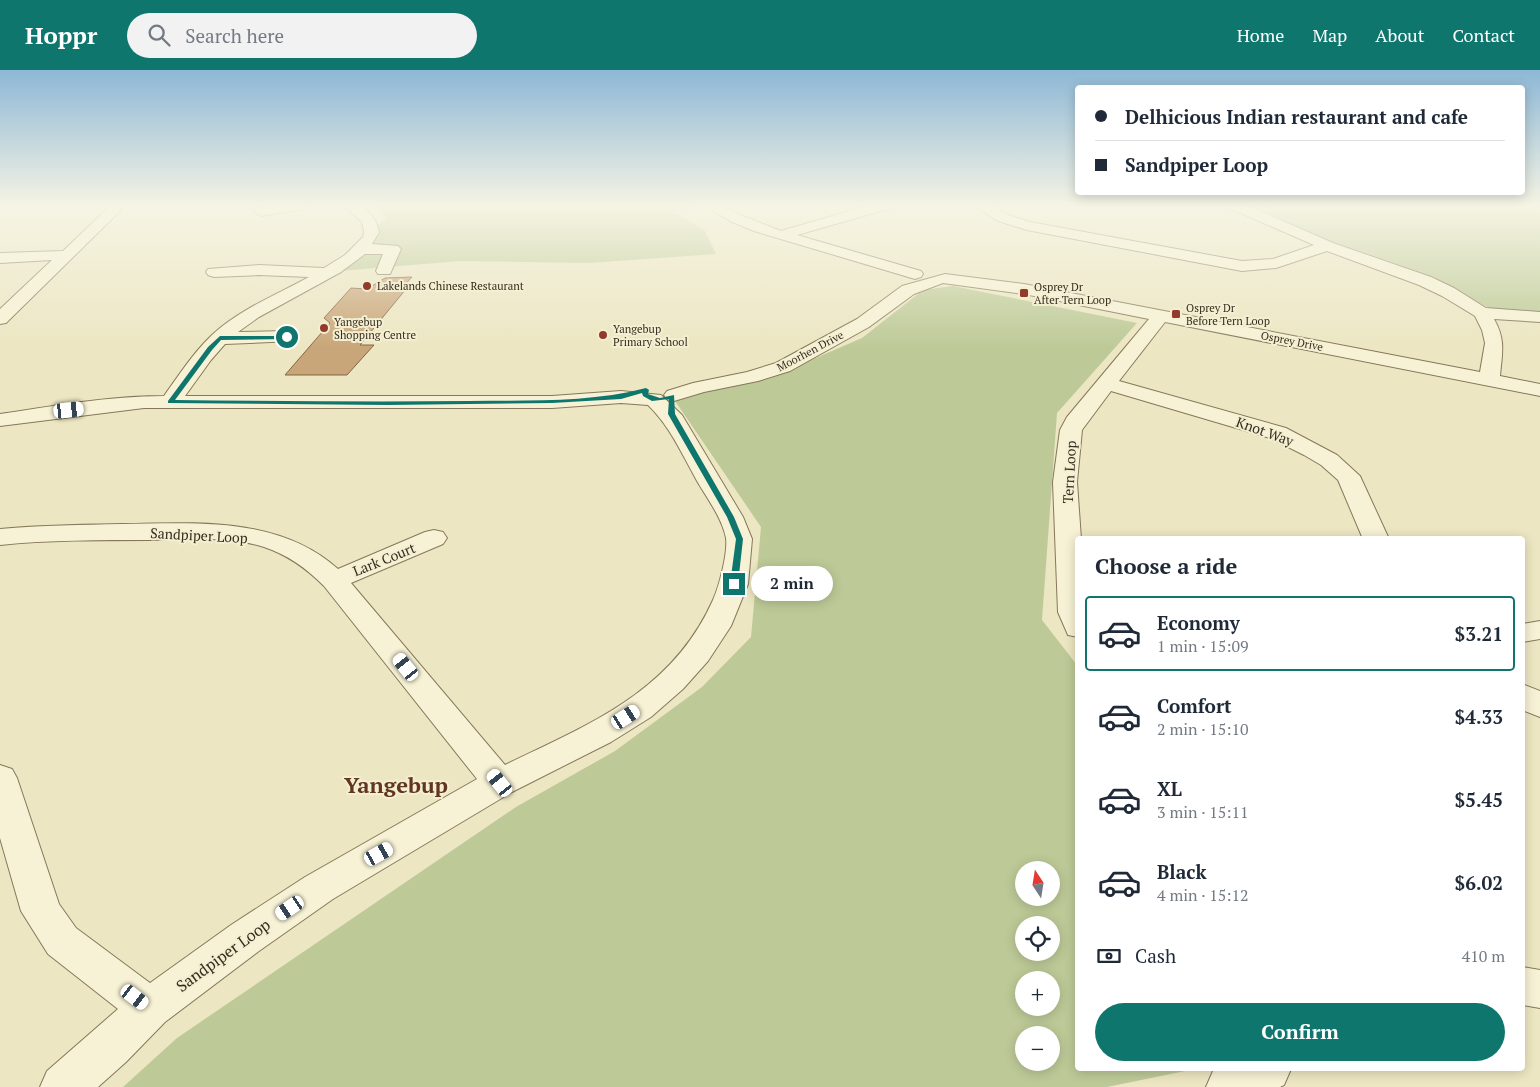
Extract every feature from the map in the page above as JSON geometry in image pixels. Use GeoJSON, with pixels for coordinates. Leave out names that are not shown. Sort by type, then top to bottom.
{"type":"FeatureCollection","features":[{"type":"Feature","properties":{"kind":"street"},"geometry":{"type":"LineString","coordinates":[[0,319],[71,252]]}},
{"type":"Feature","properties":{"kind":"street"},"geometry":{"type":"LineString","coordinates":[[170,402],[210,348],[220,338],[252,314],[345,262],[358,252]]}},
{"type":"Feature","properties":{"kind":"street"},"geometry":{"type":"LineString","coordinates":[[384,270],[392,252]]}},
{"type":"Feature","properties":{"kind":"street"},"geometry":{"type":"LineString","coordinates":[[846,252],[888,264],[916,276]]}},
{"type":"Feature","properties":{"kind":"street"},"geometry":{"type":"LineString","coordinates":[[1173,252],[1250,267],[1276,265],[1307,252]]}},
{"type":"Feature","properties":{"kind":"street"},"geometry":{"type":"LineString","coordinates":[[1346,252],[1437,286],[1482,313],[1540,317]]}},
{"type":"Feature","properties":{"kind":"street"},"geometry":{"type":"LineString","coordinates":[[0,258],[68,255]]}},
{"type":"Feature","properties":{"kind":"street","name":"Osprey Drive"},"geometry":{"type":"LineString","coordinates":[[916,276],[941,268],[945,277],[1024,289],[1540,390]]}},
{"type":"Feature","properties":{"kind":"street"},"geometry":{"type":"LineString","coordinates":[[214,272],[259,270],[325,273]]}},
{"type":"Feature","properties":{"kind":"street","name":"Moorhen Drive"},"geometry":{"type":"LineString","coordinates":[[0,420],[78,409],[170,402],[487,402],[567,401],[621,397],[663,398],[700,387],[751,377],[783,367],[863,323],[916,276],[945,277]]}},
{"type":"Feature","properties":{"kind":"street"},"geometry":{"type":"LineString","coordinates":[[1482,313],[1491,330],[1494,343],[1489,380]]}},
{"type":"Feature","properties":{"kind":"street","name":"Tern Loop"},"geometry":{"type":"LineString","coordinates":[[1075,620],[1072,612],[1065,482],[1071,430],[1075,422],[1161,316]]}},
{"type":"Feature","properties":{"kind":"street"},"geometry":{"type":"LineString","coordinates":[[220,338],[287,337]]}},
{"type":"Feature","properties":{"kind":"street","name":"Knot Way"},"geometry":{"type":"LineString","coordinates":[[1107,384],[1278,433],[1312,450],[1329,460],[1348,476],[1375,536]]}},
{"type":"Feature","properties":{"kind":"street","name":"Sandpiper Loop"},"geometry":{"type":"LineString","coordinates":[[63,1087],[110,1047],[150,1008],[245,938],[320,888],[500,783],[599,734],[640,709],[672,682],[697,654],[716,626],[734,584],[739,539],[730,517],[663,398]]}},
{"type":"Feature","properties":{"kind":"street","name":"Sandpiper Loop"},"geometry":{"type":"LineString","coordinates":[[0,538],[36,533],[172,532],[248,536],[287,546],[306,555],[334,580],[500,783]]}},
{"type":"Feature","properties":{"kind":"street","name":"Lark Court"},"geometry":{"type":"LineString","coordinates":[[334,580],[434,538]]}},
{"type":"Feature","properties":{"kind":"street"},"geometry":{"type":"LineString","coordinates":[[1525,632],[1540,630]]}},
{"type":"Feature","properties":{"kind":"street"},"geometry":{"type":"LineString","coordinates":[[1525,697],[1540,706]]}},
{"type":"Feature","properties":{"kind":"street"},"geometry":{"type":"LineString","coordinates":[[0,778],[41,911],[62,941],[150,1008]]}},
{"type":"Feature","properties":{"kind":"street"},"geometry":{"type":"LineString","coordinates":[[1525,986],[1540,989]]}},
{"type":"Feature","properties":{"kind":"street"},"geometry":{"type":"LineString","coordinates":[[1229,1087],[1236,1086],[1264,1071]]}},
{"type":"Feature","properties":{"kind":"green space"},"geometry":{"type":"Polygon","coordinates":[[[365,252],[715,252],[716,254],[588,263],[460,261],[340,271],[365,252]]]}},
{"type":"Feature","properties":{"kind":"green space"},"geometry":{"type":"Polygon","coordinates":[[[1364,252],[1540,252],[1540,313],[1489,308],[1434,277],[1364,252]]]}},
{"type":"Feature","properties":{"kind":"green space"},"geometry":{"type":"Polygon","coordinates":[[[953,286],[1137,323],[1057,413],[1042,620],[1075,662],[1075,1071],[1185,1071],[1107,1087],[123,1087],[177,1038],[516,807],[615,751],[702,687],[751,637],[761,527],[673,398],[767,379],[862,338],[923,290],[953,286]]]}},
{"type":"Feature","properties":{"kind":"building"},"geometry":{"type":"Polygon","coordinates":[[[412,277],[401,289],[406,289],[360,345],[374,345],[347,375],[285,375],[330,323],[324,318],[351,288],[367,289],[385,278],[412,277]]]}},
{"type":"Feature","properties":{"kind":"place","name":"Lakelands Chinese Restaurant"},"geometry":{"type":"Point","coordinates":[367,286]}},
{"type":"Feature","properties":{"kind":"place","name":"Osprey Dr After Tern Loop"},"geometry":{"type":"Point","coordinates":[1024,293]}},
{"type":"Feature","properties":{"kind":"place","name":"Osprey Dr Before Tern Loop"},"geometry":{"type":"Point","coordinates":[1176,314]}},
{"type":"Feature","properties":{"kind":"place","name":"Yangebup Shopping Centre"},"geometry":{"type":"Point","coordinates":[324,328]}},
{"type":"Feature","properties":{"kind":"place","name":"Yangebup Primary School"},"geometry":{"type":"Point","coordinates":[603,335]}},
{"type":"Feature","properties":{"kind":"district","name":"Yangebup"},"geometry":{"type":"Point","coordinates":[396,784]}},
{"type":"Feature","properties":{"kind":"route"},"geometry":{"type":"LineString","coordinates":[[287,337],[220,338],[210,348],[170,402],[552,402],[621,397],[646,390],[645,395],[652,399],[660,400],[672,397],[671,414],[730,517],[739,539],[738,562],[734,584]]}}]}
